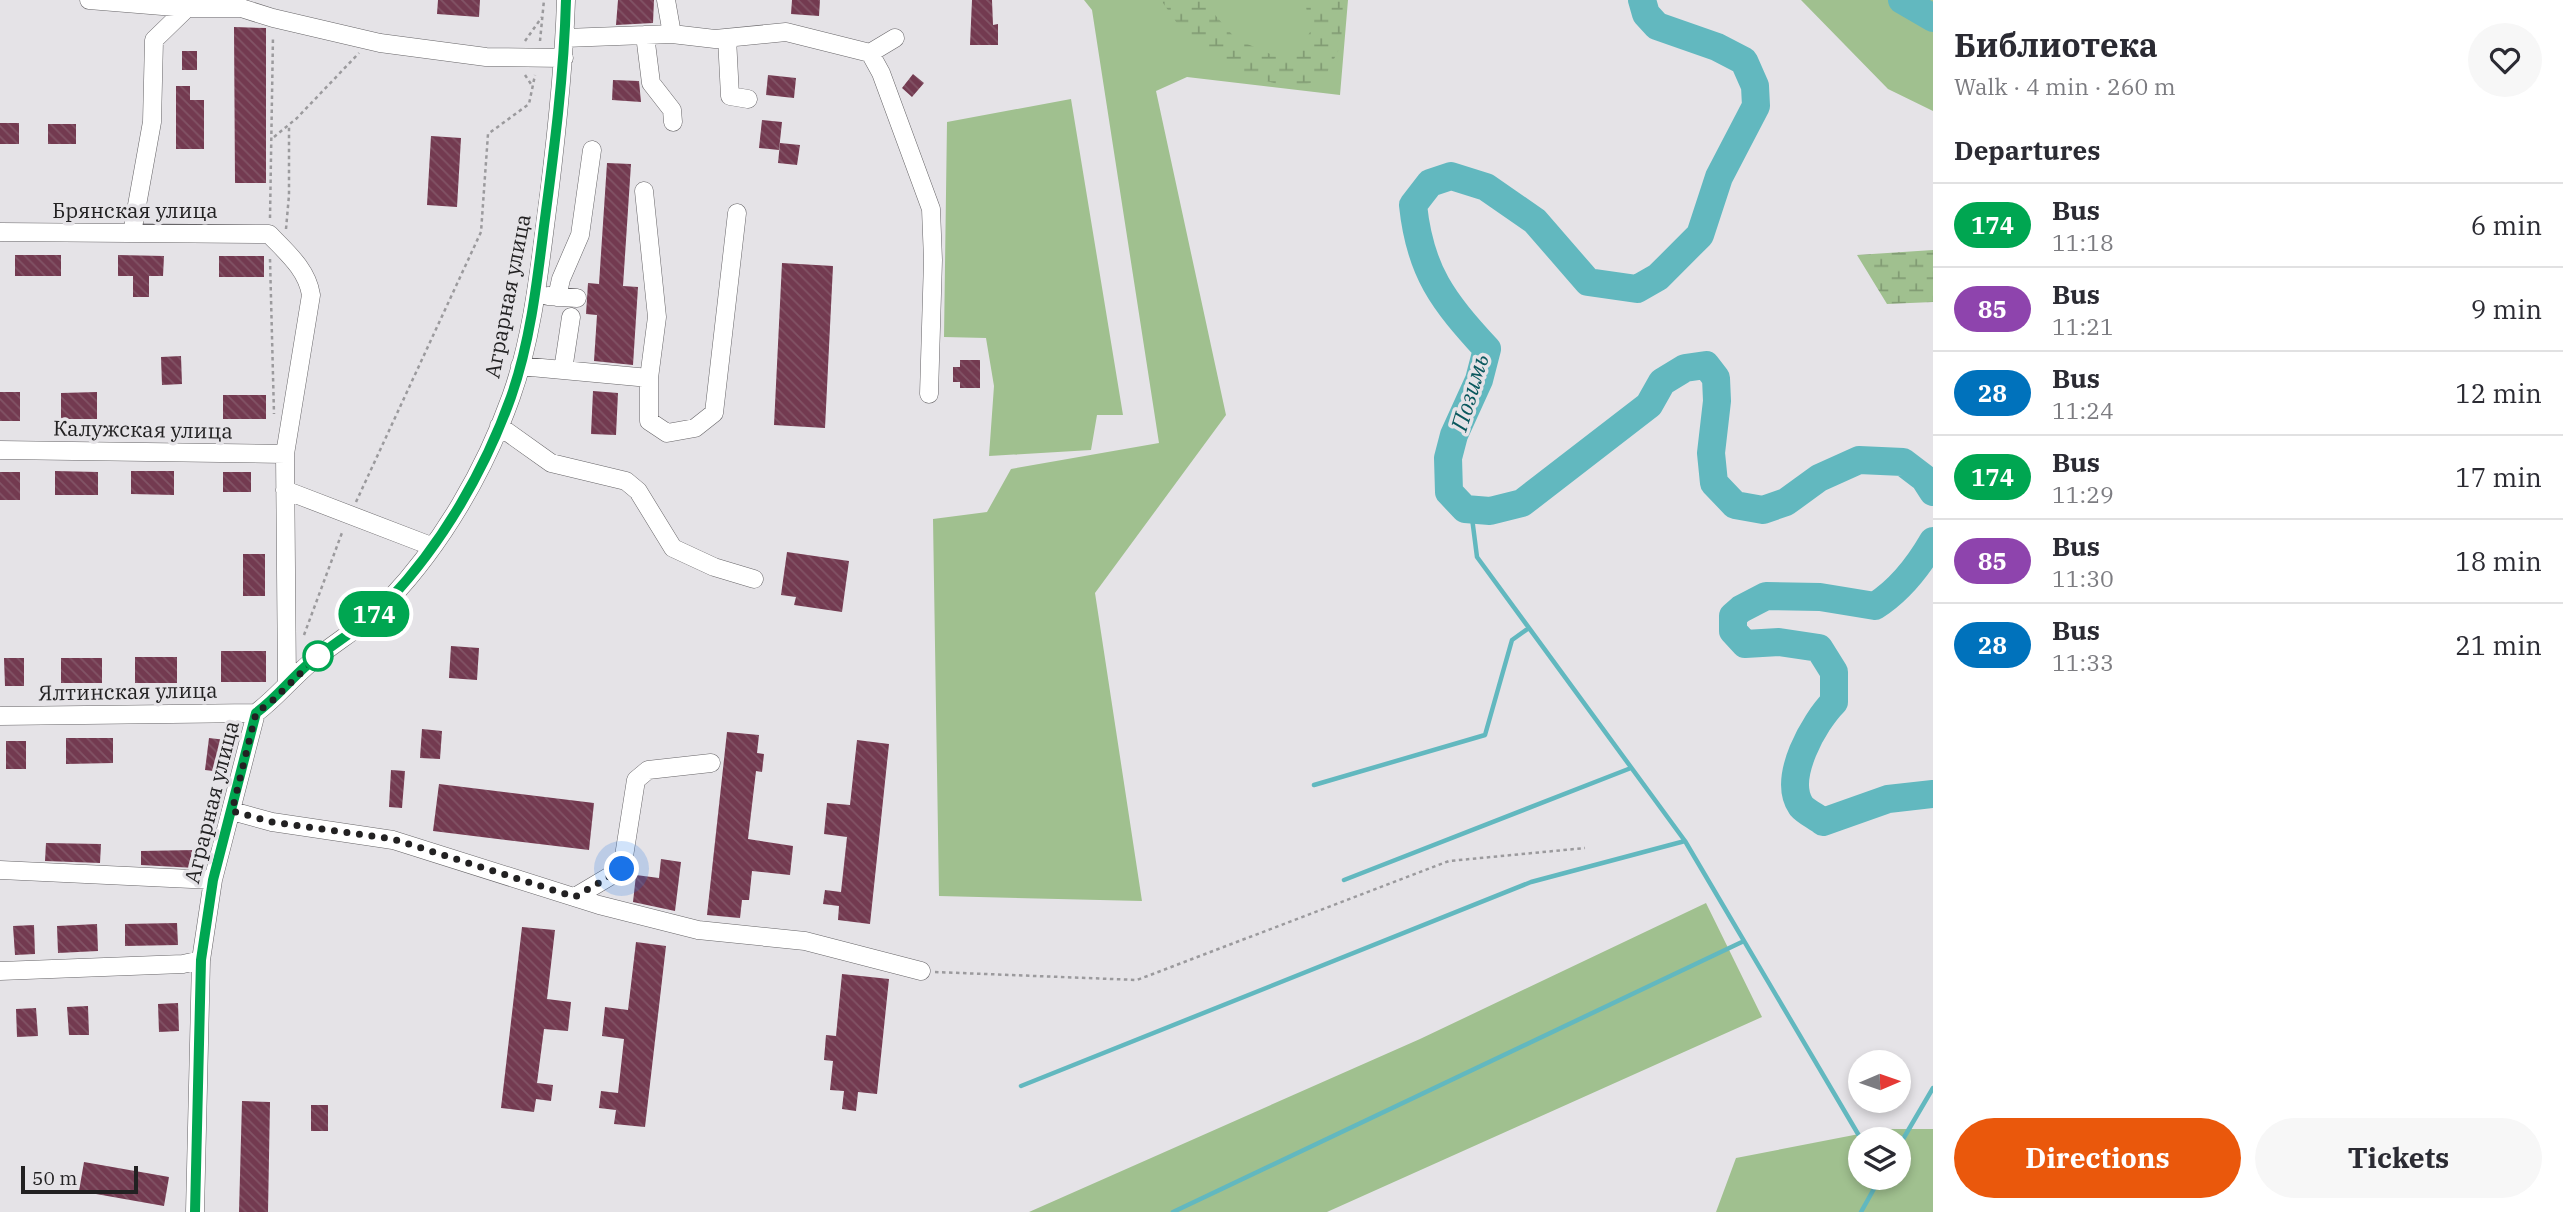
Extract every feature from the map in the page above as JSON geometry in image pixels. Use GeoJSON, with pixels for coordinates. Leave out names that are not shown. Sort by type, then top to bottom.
{"type":"FeatureCollection","features":[{"type":"Feature","properties":{"kind":"street"},"geometry":{"type":"LineString","coordinates":[[89,0],[187,8],[241,4],[273,18],[371,41],[486,57],[564,58]]}},
{"type":"Feature","properties":{"kind":"street","name":"Аграрная улица"},"geometry":{"type":"LineString","coordinates":[[195,1212],[201,960],[213,880],[256,713],[319,655],[388,601],[431,546],[472,481],[499,426],[520,366],[534,295],[559,114],[566,0]]}},
{"type":"Feature","properties":{"kind":"street"},"geometry":{"type":"LineString","coordinates":[[666,0],[672,34]]}},
{"type":"Feature","properties":{"kind":"street"},"geometry":{"type":"LineString","coordinates":[[132,233],[152,122],[154,40],[187,8]]}},
{"type":"Feature","properties":{"kind":"street"},"geometry":{"type":"LineString","coordinates":[[565,38],[672,34],[715,40],[786,32],[870,53],[895,38]]}},
{"type":"Feature","properties":{"kind":"street"},"geometry":{"type":"LineString","coordinates":[[645,35],[651,83],[672,110],[673,122]]}},
{"type":"Feature","properties":{"kind":"street"},"geometry":{"type":"LineString","coordinates":[[727,38],[730,96],[748,99]]}},
{"type":"Feature","properties":{"kind":"street"},"geometry":{"type":"LineString","coordinates":[[870,53],[881,73],[930,209],[933,260],[929,394]]}},
{"type":"Feature","properties":{"kind":"street"},"geometry":{"type":"LineString","coordinates":[[557,297],[561,279],[580,235],[592,150]]}},
{"type":"Feature","properties":{"kind":"street"},"geometry":{"type":"LineString","coordinates":[[643,191],[657,317],[649,378],[649,421],[667,433],[695,428],[713,413],[737,213]]}},
{"type":"Feature","properties":{"kind":"street","name":"Брянская улица"},"geometry":{"type":"LineString","coordinates":[[0,232],[269,234]]}},
{"type":"Feature","properties":{"kind":"street"},"geometry":{"type":"LineString","coordinates":[[269,234],[302,268],[311,295],[285,454],[287,684]]}},
{"type":"Feature","properties":{"kind":"street"},"geometry":{"type":"LineString","coordinates":[[534,295],[577,298]]}},
{"type":"Feature","properties":{"kind":"street"},"geometry":{"type":"LineString","coordinates":[[563,370],[571,317]]}},
{"type":"Feature","properties":{"kind":"street"},"geometry":{"type":"LineString","coordinates":[[520,366],[649,378]]}},
{"type":"Feature","properties":{"kind":"street"},"geometry":{"type":"LineString","coordinates":[[499,426],[551,463],[626,481],[645,501],[673,548],[715,567],[754,579]]}},
{"type":"Feature","properties":{"kind":"street","name":"Калужская улица"},"geometry":{"type":"LineString","coordinates":[[0,450],[285,454]]}},
{"type":"Feature","properties":{"kind":"street"},"geometry":{"type":"LineString","coordinates":[[285,490],[431,546]]}},
{"type":"Feature","properties":{"kind":"street","name":"Ялтинская улица"},"geometry":{"type":"LineString","coordinates":[[0,716],[256,713]]}},
{"type":"Feature","properties":{"kind":"street"},"geometry":{"type":"LineString","coordinates":[[575,897],[622,869],[636,780],[648,770],[711,762]]}},
{"type":"Feature","properties":{"kind":"street"},"geometry":{"type":"LineString","coordinates":[[232,811],[272,822],[393,839],[575,897],[698,930],[805,941],[921,971]]}},
{"type":"Feature","properties":{"kind":"street"},"geometry":{"type":"LineString","coordinates":[[0,870],[213,880]]}},
{"type":"Feature","properties":{"kind":"street"},"geometry":{"type":"LineString","coordinates":[[0,971],[183,964],[201,960]]}},
{"type":"Feature","properties":{"kind":"path"},"geometry":{"type":"LineString","coordinates":[[302,640],[350,515],[481,232],[488,134],[530,104],[544,0]]}},
{"type":"Feature","properties":{"kind":"path"},"geometry":{"type":"LineString","coordinates":[[513,58],[542,16]]}},
{"type":"Feature","properties":{"kind":"path"},"geometry":{"type":"LineString","coordinates":[[273,18],[269,234],[274,426]]}},
{"type":"Feature","properties":{"kind":"path"},"geometry":{"type":"LineString","coordinates":[[272,138],[289,125],[371,41]]}},
{"type":"Feature","properties":{"kind":"path"},"geometry":{"type":"LineString","coordinates":[[284,250],[289,195],[289,125]]}},
{"type":"Feature","properties":{"kind":"path"},"geometry":{"type":"LineString","coordinates":[[921,971],[1137,980],[1449,861],[1585,848]]}},
{"type":"Feature","properties":{"kind":"green space"},"geometry":{"type":"Polygon","coordinates":[[[1084,0],[1348,0],[1340,95],[1187,77],[1156,91],[1226,415],[1095,593],[1142,901],[939,896],[933,519],[987,512],[1011,469],[1159,443],[1092,10],[1084,0]]]}},
{"type":"Feature","properties":{"kind":"green space"},"geometry":{"type":"Polygon","coordinates":[[[1161,0],[1202,0],[1236,39],[1291,63],[1310,32],[1305,0],[1343,0],[1341,45],[1324,79],[1293,88],[1244,75],[1190,42],[1161,0]]]}},
{"type":"Feature","properties":{"kind":"green space"},"geometry":{"type":"Polygon","coordinates":[[[1801,0],[1933,0],[1933,111],[1888,89],[1801,0]]]}},
{"type":"Feature","properties":{"kind":"green space"},"geometry":{"type":"Polygon","coordinates":[[[1071,99],[1123,415],[1097,415],[1091,450],[989,456],[994,386],[986,338],[944,337],[947,122],[1071,99]]]}},
{"type":"Feature","properties":{"kind":"green space"},"geometry":{"type":"Polygon","coordinates":[[[1933,250],[1933,302],[1887,304],[1857,255],[1933,250]]]}},
{"type":"Feature","properties":{"kind":"green space"},"geometry":{"type":"Polygon","coordinates":[[[1706,903],[1762,1017],[1327,1212],[1029,1212],[1420,1039],[1706,903]]]}},
{"type":"Feature","properties":{"kind":"green space"},"geometry":{"type":"Polygon","coordinates":[[[1911,1129],[1933,1129],[1933,1212],[1716,1212],[1736,1158],[1848,1136],[1848,1190],[1911,1190],[1911,1129]]]}},
{"type":"Feature","properties":{"kind":"building"},"geometry":{"type":"Polygon","coordinates":[[[438,0],[480,0],[479,17],[437,14],[438,0]]]}},
{"type":"Feature","properties":{"kind":"building"},"geometry":{"type":"Polygon","coordinates":[[[618,0],[654,0],[653,23],[616,25],[618,0]]]}},
{"type":"Feature","properties":{"kind":"building"},"geometry":{"type":"Polygon","coordinates":[[[792,0],[820,0],[819,16],[791,14],[792,0]]]}},
{"type":"Feature","properties":{"kind":"building"},"geometry":{"type":"Polygon","coordinates":[[[972,0],[992,0],[993,25],[998,24],[998,45],[970,45],[972,0]]]}},
{"type":"Feature","properties":{"kind":"building"},"geometry":{"type":"Polygon","coordinates":[[[234,27],[266,28],[266,183],[235,183],[234,27]]]}},
{"type":"Feature","properties":{"kind":"building"},"geometry":{"type":"Polygon","coordinates":[[[182,51],[197,51],[197,70],[182,70],[182,51]]]}},
{"type":"Feature","properties":{"kind":"building"},"geometry":{"type":"Polygon","coordinates":[[[913,74],[924,83],[912,97],[902,88],[913,74]]]}},
{"type":"Feature","properties":{"kind":"building"},"geometry":{"type":"Polygon","coordinates":[[[768,75],[796,78],[794,98],[766,95],[768,75]]]}},
{"type":"Feature","properties":{"kind":"building"},"geometry":{"type":"Polygon","coordinates":[[[613,80],[639,81],[641,102],[612,100],[613,80]]]}},
{"type":"Feature","properties":{"kind":"building"},"geometry":{"type":"Polygon","coordinates":[[[176,86],[190,86],[190,100],[204,100],[204,149],[176,149],[176,86]]]}},
{"type":"Feature","properties":{"kind":"building"},"geometry":{"type":"Polygon","coordinates":[[[762,120],[782,122],[779,150],[759,148],[762,120]]]}},
{"type":"Feature","properties":{"kind":"building"},"geometry":{"type":"Polygon","coordinates":[[[0,123],[19,123],[19,144],[0,144],[0,123]]]}},
{"type":"Feature","properties":{"kind":"building"},"geometry":{"type":"Polygon","coordinates":[[[48,124],[76,124],[76,144],[48,144],[48,124]]]}},
{"type":"Feature","properties":{"kind":"building"},"geometry":{"type":"Polygon","coordinates":[[[431,136],[461,138],[457,207],[427,205],[431,136]]]}},
{"type":"Feature","properties":{"kind":"building"},"geometry":{"type":"Polygon","coordinates":[[[780,143],[800,145],[797,165],[778,163],[780,143]]]}},
{"type":"Feature","properties":{"kind":"building"},"geometry":{"type":"Polygon","coordinates":[[[607,163],[631,164],[623,286],[638,287],[633,365],[594,361],[597,315],[586,314],[588,283],[599,284],[607,163]]]}},
{"type":"Feature","properties":{"kind":"building"},"geometry":{"type":"Polygon","coordinates":[[[15,255],[61,255],[61,276],[15,276],[15,255]]]}},
{"type":"Feature","properties":{"kind":"building"},"geometry":{"type":"Polygon","coordinates":[[[118,255],[164,256],[163,276],[149,276],[149,297],[133,297],[133,276],[118,276],[118,255]]]}},
{"type":"Feature","properties":{"kind":"building"},"geometry":{"type":"Polygon","coordinates":[[[219,256],[264,256],[264,277],[219,277],[219,256]]]}},
{"type":"Feature","properties":{"kind":"building"},"geometry":{"type":"Polygon","coordinates":[[[782,263],[833,266],[825,428],[774,425],[782,263]]]}},
{"type":"Feature","properties":{"kind":"building"},"geometry":{"type":"Polygon","coordinates":[[[181,356],[182,384],[162,385],[161,357],[181,356]]]}},
{"type":"Feature","properties":{"kind":"building"},"geometry":{"type":"Polygon","coordinates":[[[960,360],[980,360],[980,388],[960,388],[960,382],[953,382],[953,367],[960,367],[960,360]]]}},
{"type":"Feature","properties":{"kind":"building"},"geometry":{"type":"Polygon","coordinates":[[[593,391],[618,393],[616,435],[591,434],[593,391]]]}},
{"type":"Feature","properties":{"kind":"building"},"geometry":{"type":"Polygon","coordinates":[[[0,392],[20,392],[20,421],[0,421],[0,392]]]}},
{"type":"Feature","properties":{"kind":"building"},"geometry":{"type":"Polygon","coordinates":[[[97,392],[97,419],[61,419],[61,393],[97,392]]]}},
{"type":"Feature","properties":{"kind":"building"},"geometry":{"type":"Polygon","coordinates":[[[223,395],[266,395],[266,419],[223,419],[223,395]]]}},
{"type":"Feature","properties":{"kind":"building"},"geometry":{"type":"Polygon","coordinates":[[[55,471],[98,472],[98,495],[55,495],[55,471]]]}},
{"type":"Feature","properties":{"kind":"building"},"geometry":{"type":"Polygon","coordinates":[[[131,471],[174,471],[174,495],[131,494],[131,471]]]}},
{"type":"Feature","properties":{"kind":"building"},"geometry":{"type":"Polygon","coordinates":[[[0,472],[20,472],[20,500],[0,500],[0,472]]]}},
{"type":"Feature","properties":{"kind":"building"},"geometry":{"type":"Polygon","coordinates":[[[223,472],[251,472],[251,492],[223,492],[223,472]]]}},
{"type":"Feature","properties":{"kind":"building"},"geometry":{"type":"Polygon","coordinates":[[[787,552],[849,561],[842,612],[794,605],[796,597],[781,595],[787,552]]]}},
{"type":"Feature","properties":{"kind":"building"},"geometry":{"type":"Polygon","coordinates":[[[243,554],[265,554],[265,596],[243,596],[243,554]]]}},
{"type":"Feature","properties":{"kind":"building"},"geometry":{"type":"Polygon","coordinates":[[[451,646],[479,648],[477,680],[449,678],[451,646]]]}},
{"type":"Feature","properties":{"kind":"building"},"geometry":{"type":"Polygon","coordinates":[[[221,651],[266,651],[266,682],[221,682],[221,651]]]}},
{"type":"Feature","properties":{"kind":"building"},"geometry":{"type":"Polygon","coordinates":[[[135,657],[177,657],[177,683],[135,683],[135,657]]]}},
{"type":"Feature","properties":{"kind":"building"},"geometry":{"type":"Polygon","coordinates":[[[4,658],[24,658],[24,686],[5,686],[4,658]]]}},
{"type":"Feature","properties":{"kind":"building"},"geometry":{"type":"Polygon","coordinates":[[[61,658],[102,658],[102,683],[61,683],[61,658]]]}},
{"type":"Feature","properties":{"kind":"building"},"geometry":{"type":"Polygon","coordinates":[[[422,729],[442,731],[440,759],[420,758],[422,729]]]}},
{"type":"Feature","properties":{"kind":"building"},"geometry":{"type":"Polygon","coordinates":[[[727,732],[759,735],[757,753],[764,754],[762,772],[756,771],[748,839],[793,846],[790,875],[752,871],[749,900],[742,900],[740,918],[707,915],[727,732]]]}},
{"type":"Feature","properties":{"kind":"building"},"geometry":{"type":"Polygon","coordinates":[[[66,738],[113,738],[113,763],[66,764],[66,738]]]}},
{"type":"Feature","properties":{"kind":"building"},"geometry":{"type":"Polygon","coordinates":[[[209,738],[226,740],[222,772],[205,770],[209,738]]]}},
{"type":"Feature","properties":{"kind":"building"},"geometry":{"type":"Polygon","coordinates":[[[857,740],[889,744],[870,924],[838,920],[839,906],[823,904],[825,890],[841,892],[847,837],[824,834],[827,803],[850,805],[857,740]]]}},
{"type":"Feature","properties":{"kind":"building"},"geometry":{"type":"Polygon","coordinates":[[[6,741],[26,741],[26,769],[6,769],[6,741]]]}},
{"type":"Feature","properties":{"kind":"building"},"geometry":{"type":"Polygon","coordinates":[[[391,770],[405,771],[402,808],[389,807],[391,770]]]}},
{"type":"Feature","properties":{"kind":"building"},"geometry":{"type":"Polygon","coordinates":[[[439,784],[594,803],[589,850],[433,831],[439,784]]]}},
{"type":"Feature","properties":{"kind":"building"},"geometry":{"type":"Polygon","coordinates":[[[46,843],[101,844],[100,863],[45,861],[46,843]]]}},
{"type":"Feature","properties":{"kind":"building"},"geometry":{"type":"Polygon","coordinates":[[[195,850],[195,868],[141,865],[141,851],[195,850]]]}},
{"type":"Feature","properties":{"kind":"building"},"geometry":{"type":"Polygon","coordinates":[[[661,859],[681,862],[675,911],[633,902],[636,875],[659,878],[661,859]]]}},
{"type":"Feature","properties":{"kind":"building"},"geometry":{"type":"Polygon","coordinates":[[[177,923],[178,945],[125,946],[125,924],[177,923]]]}},
{"type":"Feature","properties":{"kind":"building"},"geometry":{"type":"Polygon","coordinates":[[[97,924],[98,951],[58,953],[57,926],[97,924]]]}},
{"type":"Feature","properties":{"kind":"building"},"geometry":{"type":"Polygon","coordinates":[[[34,925],[35,954],[15,955],[13,926],[34,925]]]}},
{"type":"Feature","properties":{"kind":"building"},"geometry":{"type":"Polygon","coordinates":[[[522,927],[555,930],[547,999],[571,1002],[568,1031],[544,1029],[537,1083],[553,1085],[551,1101],[536,1099],[534,1112],[501,1108],[522,927]]]}},
{"type":"Feature","properties":{"kind":"building"},"geometry":{"type":"Polygon","coordinates":[[[636,942],[666,946],[645,1127],[614,1124],[616,1110],[599,1108],[601,1091],[618,1093],[624,1039],[602,1036],[605,1007],[628,1010],[636,942]]]}},
{"type":"Feature","properties":{"kind":"building"},"geometry":{"type":"Polygon","coordinates":[[[842,974],[889,979],[877,1094],[858,1092],[856,1111],[842,1109],[844,1091],[830,1090],[833,1061],[824,1060],[826,1035],[836,1036],[842,974]]]}},
{"type":"Feature","properties":{"kind":"building"},"geometry":{"type":"Polygon","coordinates":[[[178,1003],[179,1031],[159,1032],[158,1004],[178,1003]]]}},
{"type":"Feature","properties":{"kind":"building"},"geometry":{"type":"Polygon","coordinates":[[[88,1006],[89,1035],[69,1035],[67,1007],[88,1006]]]}},
{"type":"Feature","properties":{"kind":"building"},"geometry":{"type":"Polygon","coordinates":[[[36,1008],[38,1036],[17,1037],[16,1009],[36,1008]]]}},
{"type":"Feature","properties":{"kind":"building"},"geometry":{"type":"Polygon","coordinates":[[[242,1101],[270,1102],[268,1212],[239,1212],[242,1101]]]}},
{"type":"Feature","properties":{"kind":"building"},"geometry":{"type":"Polygon","coordinates":[[[311,1105],[328,1105],[328,1131],[311,1131],[311,1105]]]}},
{"type":"Feature","properties":{"kind":"building"},"geometry":{"type":"Polygon","coordinates":[[[84,1162],[169,1177],[164,1206],[79,1191],[84,1162]]]}},
{"type":"Feature","properties":{"kind":"waterway","name":"Позимь"},"geometry":{"type":"LineString","coordinates":[[1642,0],[1646,14],[1657,26],[1717,47],[1744,61],[1755,86],[1756,106],[1719,177],[1700,235],[1658,277],[1637,289],[1588,282],[1535,221],[1486,187],[1451,176],[1430,183],[1413,205],[1421,249],[1446,300],[1487,349],[1479,380],[1454,435],[1448,458],[1449,492],[1465,509],[1490,511],[1522,503],[1649,405],[1662,382],[1685,368],[1706,365],[1716,378],[1717,401],[1711,453],[1714,483],[1735,505],[1763,510],[1786,502],[1819,478],[1859,460],[1903,462],[1924,478],[1933,492]]}},
{"type":"Feature","properties":{"kind":"waterway","name":"Позимь"},"geometry":{"type":"LineString","coordinates":[[1902,0],[1933,18]]}},
{"type":"Feature","properties":{"kind":"waterway"},"geometry":{"type":"LineString","coordinates":[[1471,510],[1477,557],[1685,841]]}},
{"type":"Feature","properties":{"kind":"waterway","name":"Позимь"},"geometry":{"type":"LineString","coordinates":[[1933,541],[1908,577],[1893,593],[1875,606],[1820,597],[1766,596],[1733,616],[1733,631],[1745,644],[1779,642],[1819,648],[1834,672],[1834,702],[1810,736],[1798,766],[1796,794],[1803,808],[1823,822],[1888,799],[1933,794]]}},
{"type":"Feature","properties":{"kind":"waterway"},"geometry":{"type":"LineString","coordinates":[[1314,785],[1485,735],[1512,640],[1529,628]]}},
{"type":"Feature","properties":{"kind":"waterway"},"geometry":{"type":"LineString","coordinates":[[1344,880],[1631,768]]}},
{"type":"Feature","properties":{"kind":"waterway"},"geometry":{"type":"LineString","coordinates":[[1021,1086],[1531,882],[1685,841],[1854,1127]]}},
{"type":"Feature","properties":{"kind":"waterway"},"geometry":{"type":"LineString","coordinates":[[1173,1212],[1744,941]]}},
{"type":"Feature","properties":{"kind":"waterway"},"geometry":{"type":"LineString","coordinates":[[1910,1127],[1933,1088]]}},
{"type":"Feature","properties":{"kind":"waterway"},"geometry":{"type":"LineString","coordinates":[[1861,1212],[1873,1190]]}},
{"type":"Feature","properties":{"kind":"bus line","name":"174"},"geometry":{"type":"LineString","coordinates":[[195,1212],[201,960],[213,880],[256,713],[319,655],[348,635],[388,601],[447,524],[494,437],[511,397],[520,366],[540,265],[559,114],[566,0]]}},
{"type":"Feature","properties":{"kind":"route"},"geometry":{"type":"LineString","coordinates":[[318,656],[256,713],[232,811],[272,822],[393,839],[575,897],[622,869]]}}]}
